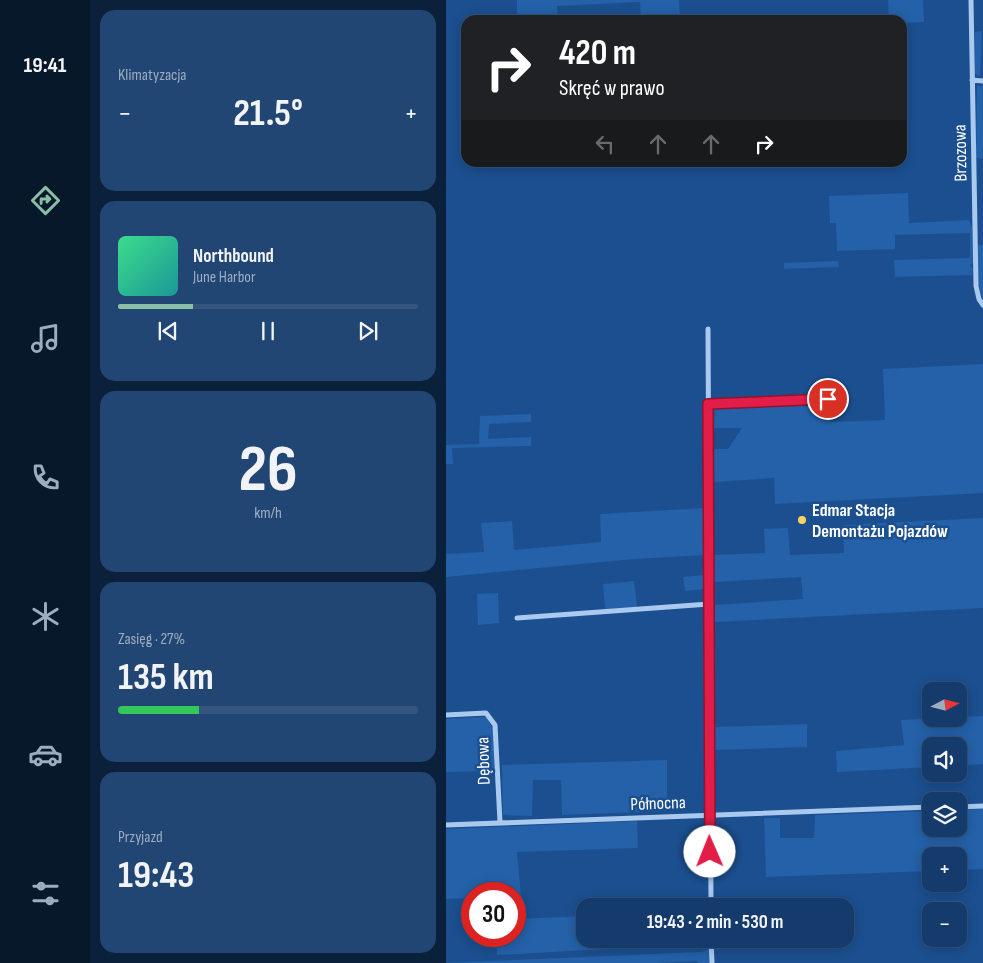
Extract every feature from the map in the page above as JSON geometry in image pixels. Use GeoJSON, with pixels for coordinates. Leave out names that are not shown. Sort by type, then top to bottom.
{"type":"FeatureCollection","features":[{"type":"Feature","properties":{"kind":"street","name":"Brzozowa"},"geometry":{"type":"LineString","coordinates":[[971,0],[976,286],[982,304]]}},
{"type":"Feature","properties":{"kind":"street"},"geometry":{"type":"LineString","coordinates":[[972,80],[983,81]]}},
{"type":"Feature","properties":{"kind":"street"},"geometry":{"type":"LineString","coordinates":[[708,329],[711,898]]}},
{"type":"Feature","properties":{"kind":"street"},"geometry":{"type":"LineString","coordinates":[[708,404],[828,399]]}},
{"type":"Feature","properties":{"kind":"street"},"geometry":{"type":"LineString","coordinates":[[517,618],[709,604]]}},
{"type":"Feature","properties":{"kind":"street","name":"Dębowa"},"geometry":{"type":"LineString","coordinates":[[446,715],[486,713],[496,724],[500,822]]}},
{"type":"Feature","properties":{"kind":"street"},"geometry":{"type":"LineString","coordinates":[[967,807],[983,806]]}},
{"type":"Feature","properties":{"kind":"street","name":"Północna"},"geometry":{"type":"LineString","coordinates":[[446,825],[922,808]]}},
{"type":"Feature","properties":{"kind":"street"},"geometry":{"type":"LineString","coordinates":[[711,948],[712,963]]}},
{"type":"Feature","properties":{"kind":"shaded area"},"geometry":{"type":"Polygon","coordinates":[[[517,0],[679,0],[680,15],[641,15],[640,2],[557,6],[558,15],[517,15],[517,0]]]}},
{"type":"Feature","properties":{"kind":"shaded area"},"geometry":{"type":"Polygon","coordinates":[[[888,0],[923,0],[924,22],[907,23],[907,15],[889,15],[888,0]]]}},
{"type":"Feature","properties":{"kind":"shaded area"},"geometry":{"type":"Polygon","coordinates":[[[982,31],[980,76],[975,74],[975,32],[982,31]]]}},
{"type":"Feature","properties":{"kind":"shaded area"},"geometry":{"type":"Polygon","coordinates":[[[977,86],[983,86],[983,159],[976,158],[977,86]]]}},
{"type":"Feature","properties":{"kind":"shaded area"},"geometry":{"type":"Polygon","coordinates":[[[908,193],[909,223],[969,220],[972,228],[973,263],[970,265],[973,269],[972,275],[895,277],[894,260],[970,258],[970,233],[895,235],[895,249],[837,251],[836,223],[830,223],[829,196],[908,193]]]}},
{"type":"Feature","properties":{"kind":"shaded area"},"geometry":{"type":"Polygon","coordinates":[[[977,245],[983,245],[983,299],[978,284],[977,245]]]}},
{"type":"Feature","properties":{"kind":"shaded area"},"geometry":{"type":"Polygon","coordinates":[[[838,261],[839,267],[784,269],[784,263],[838,261]]]}},
{"type":"Feature","properties":{"kind":"shaded area"},"geometry":{"type":"Polygon","coordinates":[[[983,364],[983,493],[775,504],[774,478],[714,482],[714,449],[728,449],[742,428],[714,428],[715,402],[829,396],[830,422],[885,420],[883,369],[983,364]]]}},
{"type":"Feature","properties":{"kind":"shaded area"},"geometry":{"type":"Polygon","coordinates":[[[531,414],[531,422],[489,424],[488,439],[531,437],[531,446],[452,448],[453,464],[446,464],[446,445],[479,444],[480,416],[531,414]]]}},
{"type":"Feature","properties":{"kind":"shaded area"},"geometry":{"type":"Polygon","coordinates":[[[705,508],[706,555],[634,559],[446,577],[446,554],[484,552],[481,523],[512,521],[514,550],[601,542],[600,514],[705,508]]]}},
{"type":"Feature","properties":{"kind":"shaded area"},"geometry":{"type":"Polygon","coordinates":[[[983,518],[983,608],[715,622],[715,605],[803,599],[801,577],[714,582],[714,555],[765,553],[764,529],[788,528],[790,555],[844,553],[843,525],[983,518]]]}},
{"type":"Feature","properties":{"kind":"shaded area"},"geometry":{"type":"Polygon","coordinates":[[[703,575],[704,589],[685,591],[683,577],[703,575]]]}},
{"type":"Feature","properties":{"kind":"shaded area"},"geometry":{"type":"Polygon","coordinates":[[[634,581],[637,607],[605,609],[603,584],[634,581]]]}},
{"type":"Feature","properties":{"kind":"shaded area"},"geometry":{"type":"Polygon","coordinates":[[[498,593],[499,623],[478,625],[477,594],[498,593]]]}},
{"type":"Feature","properties":{"kind":"shaded area"},"geometry":{"type":"Polygon","coordinates":[[[983,716],[983,764],[967,765],[967,737],[922,737],[922,767],[837,772],[836,751],[904,745],[901,720],[922,719],[922,728],[967,728],[967,717],[983,716]]]}},
{"type":"Feature","properties":{"kind":"shaded area"},"geometry":{"type":"Polygon","coordinates":[[[486,717],[493,728],[495,771],[446,772],[446,719],[486,717]]]}},
{"type":"Feature","properties":{"kind":"shaded area"},"geometry":{"type":"Polygon","coordinates":[[[807,724],[807,747],[715,750],[714,727],[807,724]]]}},
{"type":"Feature","properties":{"kind":"shaded area"},"geometry":{"type":"Polygon","coordinates":[[[667,760],[667,811],[562,815],[561,780],[533,780],[532,816],[503,815],[502,765],[667,760]]]}},
{"type":"Feature","properties":{"kind":"shaded area"},"geometry":{"type":"Polygon","coordinates":[[[983,809],[983,869],[967,870],[967,847],[922,847],[922,871],[766,877],[764,818],[780,818],[780,838],[814,838],[815,815],[922,811],[922,837],[967,837],[967,810],[983,809]]]}},
{"type":"Feature","properties":{"kind":"shaded area"},"geometry":{"type":"Polygon","coordinates":[[[637,821],[638,848],[517,852],[520,882],[461,882],[461,898],[446,899],[446,829],[637,821]]]}},
{"type":"Feature","properties":{"kind":"shaded area"},"geometry":{"type":"Polygon","coordinates":[[[576,916],[576,948],[607,949],[497,955],[497,947],[526,947],[526,919],[576,916]]]}},
{"type":"Feature","properties":{"kind":"shaded area"},"geometry":{"type":"Polygon","coordinates":[[[709,949],[709,963],[698,963],[697,961],[656,963],[446,963],[702,952],[709,949]]]}},
{"type":"Feature","properties":{"kind":"place","name":"Edmar Stacja Demontażu Pojazdów"},"geometry":{"type":"Point","coordinates":[802,520]}},
{"type":"Feature","properties":{"kind":"route"},"geometry":{"type":"LineString","coordinates":[[710,852],[708,404],[828,399]]}}]}
